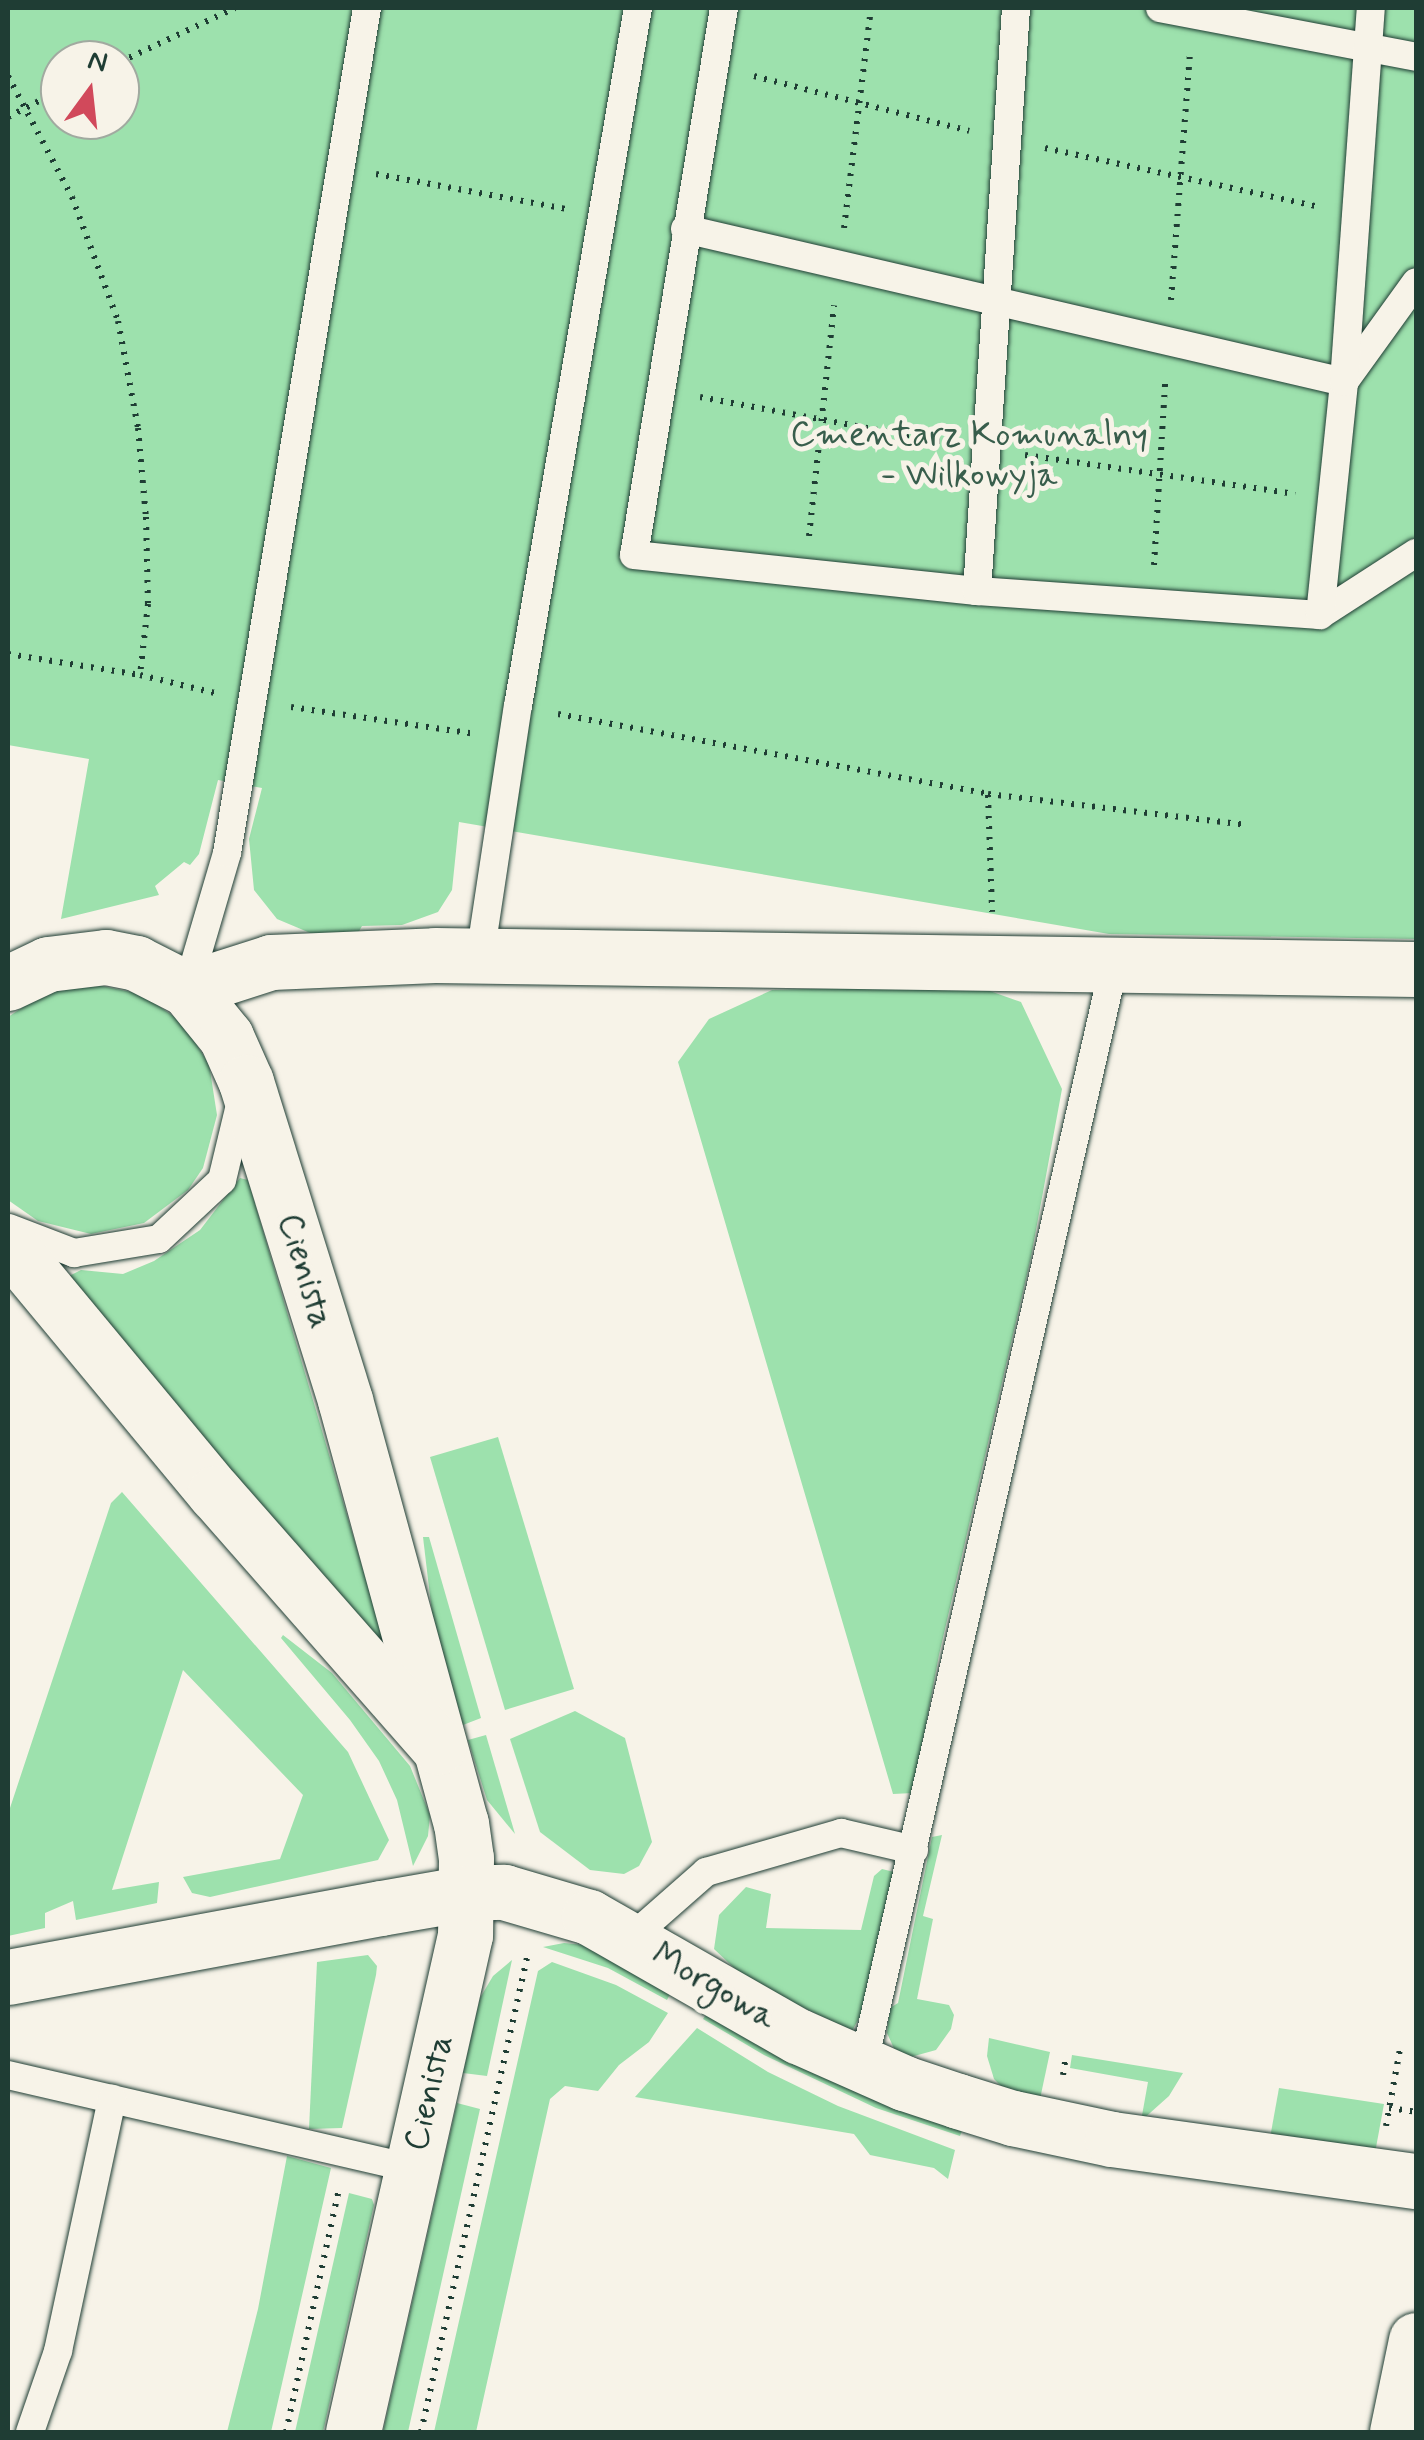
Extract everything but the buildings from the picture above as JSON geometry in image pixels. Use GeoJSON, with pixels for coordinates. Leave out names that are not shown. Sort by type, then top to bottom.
{"type":"FeatureCollection","features":[{"type":"Feature","properties":{"kind":"street"},"geometry":{"type":"LineString","coordinates":[[187,989],[272,962],[480,956],[1416,969]]}},
{"type":"Feature","properties":{"kind":"street","name":"Cienista"},"geometry":{"type":"LineString","coordinates":[[8,983],[48,964],[106,957],[136,963],[187,989],[226,1037],[246,1082],[345,1400],[460,1823],[467,1893],[457,1978],[353,2432]]}},
{"type":"Feature","properties":{"kind":"street","name":"Cienista"},"geometry":{"type":"LineString","coordinates":[[8,1244],[240,1522],[442,1752]]}},
{"type":"Feature","properties":{"kind":"street","name":"Morgowa"},"geometry":{"type":"LineString","coordinates":[[8,1977],[467,1893],[528,1896],[589,1916],[798,2036],[863,2066],[958,2101],[1052,2127],[1416,2182]]}},
{"type":"Feature","properties":{"kind":"street"},"geometry":{"type":"LineString","coordinates":[[1397,2432],[1416,2340]]}},
{"type":"Feature","properties":{"kind":"lane"},"geometry":{"type":"LineString","coordinates":[[187,989],[227,853],[367,8]]}},
{"type":"Feature","properties":{"kind":"lane"},"geometry":{"type":"LineString","coordinates":[[480,956],[518,706],[638,8]]}},
{"type":"Feature","properties":{"kind":"lane"},"geometry":{"type":"LineString","coordinates":[[724,8],[634,554],[977,591],[1320,615],[1416,553]]}},
{"type":"Feature","properties":{"kind":"lane"},"geometry":{"type":"LineString","coordinates":[[977,591],[1016,8]]}},
{"type":"Feature","properties":{"kind":"lane"},"geometry":{"type":"LineString","coordinates":[[1160,8],[1416,57]]}},
{"type":"Feature","properties":{"kind":"lane"},"geometry":{"type":"LineString","coordinates":[[1320,615],[1344,382],[1371,8]]}},
{"type":"Feature","properties":{"kind":"lane"},"geometry":{"type":"LineString","coordinates":[[686,230],[1344,382]]}},
{"type":"Feature","properties":{"kind":"lane"},"geometry":{"type":"LineString","coordinates":[[1344,382],[1416,282]]}},
{"type":"Feature","properties":{"kind":"lane"},"geometry":{"type":"LineString","coordinates":[[863,2066],[1114,965]]}},
{"type":"Feature","properties":{"kind":"lane"},"geometry":{"type":"LineString","coordinates":[[8,1228],[74,1253],[159,1238],[222,1180],[246,1082]]}},
{"type":"Feature","properties":{"kind":"lane"},"geometry":{"type":"LineString","coordinates":[[631,1938],[706,1872],[841,1833],[914,1850]]}},
{"type":"Feature","properties":{"kind":"lane"},"geometry":{"type":"LineString","coordinates":[[8,2075],[412,2168]]}},
{"type":"Feature","properties":{"kind":"lane"},"geometry":{"type":"LineString","coordinates":[[30,2432],[58,2351],[112,2099]]}},
{"type":"Feature","properties":{"kind":"path"},"geometry":{"type":"LineString","coordinates":[[140,53],[234,8]]}},
{"type":"Feature","properties":{"kind":"path"},"geometry":{"type":"LineString","coordinates":[[8,76],[72,197],[118,321],[138,428],[146,517],[148,604],[140,675]]}},
{"type":"Feature","properties":{"kind":"path"},"geometry":{"type":"LineString","coordinates":[[8,117],[40,100]]}},
{"type":"Feature","properties":{"kind":"path"},"geometry":{"type":"LineString","coordinates":[[341,168],[603,216]]}},
{"type":"Feature","properties":{"kind":"path"},"geometry":{"type":"LineString","coordinates":[[518,706],[988,794],[1241,824]]}},
{"type":"Feature","properties":{"kind":"path"},"geometry":{"type":"LineString","coordinates":[[986,963],[992,917],[988,794]]}},
{"type":"Feature","properties":{"kind":"path"},"geometry":{"type":"LineString","coordinates":[[422,2432],[528,1952]]}},
{"type":"Feature","properties":{"kind":"path"},"geometry":{"type":"LineString","coordinates":[[1400,2050],[1390,2104],[1416,2112]]}},
{"type":"Feature","properties":{"kind":"path"},"geometry":{"type":"LineString","coordinates":[[286,2432],[347,2153]]}},
{"type":"Feature","properties":{"kind":"green space","name":"Cmentarz Komunalny - Wilkowyja"},"geometry":{"type":"Polygon","coordinates":[[[8,8],[1416,8],[1416,939],[1109,934],[459,822],[452,890],[438,912],[402,925],[362,926],[354,940],[315,935],[277,919],[254,890],[249,839],[262,788],[218,780],[199,854],[190,865],[184,862],[155,886],[159,895],[61,919],[89,759],[8,745],[8,8]]]}},
{"type":"Feature","properties":{"kind":"green space"},"geometry":{"type":"Polygon","coordinates":[[[92,984],[141,994],[182,1022],[209,1064],[217,1115],[203,1168],[188,1190],[144,1223],[91,1234],[38,1221],[8,1200],[8,1017],[43,994],[92,984]]]}},
{"type":"Feature","properties":{"kind":"green space"},"geometry":{"type":"Polygon","coordinates":[[[970,984],[1021,1002],[1062,1089],[1031,1257],[939,1655],[913,1793],[893,1794],[678,1062],[709,1019],[772,990],[970,984]]]}},
{"type":"Feature","properties":{"kind":"green space"},"geometry":{"type":"Polygon","coordinates":[[[240,1178],[248,1180],[385,1644],[377,1645],[69,1276],[81,1270],[123,1274],[154,1261],[200,1230],[240,1178]]]}},
{"type":"Feature","properties":{"kind":"green space"},"geometry":{"type":"Polygon","coordinates":[[[498,1437],[574,1689],[505,1710],[430,1457],[498,1437]]]}},
{"type":"Feature","properties":{"kind":"green space"},"geometry":{"type":"Polygon","coordinates":[[[122,1492],[348,1752],[389,1840],[378,1860],[210,1897],[192,1893],[183,1877],[280,1859],[303,1795],[183,1670],[112,1890],[159,1882],[157,1903],[76,1920],[73,1901],[45,1913],[45,1928],[8,1936],[8,1814],[111,1503],[122,1492]]]}},
{"type":"Feature","properties":{"kind":"green space"},"geometry":{"type":"Polygon","coordinates":[[[423,1537],[429,1537],[481,1718],[463,1725],[432,1613],[423,1537]]]}},
{"type":"Feature","properties":{"kind":"green space"},"geometry":{"type":"Polygon","coordinates":[[[283,1635],[332,1673],[410,1766],[430,1815],[428,1836],[413,1866],[397,1800],[379,1761],[281,1638],[283,1635]]]}},
{"type":"Feature","properties":{"kind":"green space"},"geometry":{"type":"Polygon","coordinates":[[[575,1711],[625,1738],[652,1842],[639,1866],[624,1874],[590,1870],[540,1832],[510,1739],[575,1711]]]}},
{"type":"Feature","properties":{"kind":"green space"},"geometry":{"type":"Polygon","coordinates":[[[486,1735],[515,1834],[487,1800],[468,1740],[486,1735]]]}},
{"type":"Feature","properties":{"kind":"green space"},"geometry":{"type":"Polygon","coordinates":[[[942,1835],[923,1916],[933,1919],[917,1999],[949,2005],[954,2015],[951,2029],[936,2050],[907,2058],[896,2053],[887,2033],[890,2008],[898,2003],[932,1837],[942,1835]]]}},
{"type":"Feature","properties":{"kind":"green space"},"geometry":{"type":"Polygon","coordinates":[[[882,1869],[898,1873],[864,2009],[852,2031],[748,1981],[714,1949],[719,1915],[746,1887],[771,1894],[766,1928],[861,1930],[874,1876],[882,1869]]]}},
{"type":"Feature","properties":{"kind":"green space"},"geometry":{"type":"Polygon","coordinates":[[[584,1945],[671,1992],[667,2000],[608,1968],[543,1947],[584,1945]]]}},
{"type":"Feature","properties":{"kind":"green space"},"geometry":{"type":"Polygon","coordinates":[[[368,1955],[377,1966],[376,1975],[342,2128],[309,2129],[317,1962],[368,1955]]]}},
{"type":"Feature","properties":{"kind":"green space"},"geometry":{"type":"Polygon","coordinates":[[[512,1960],[487,2076],[463,2073],[480,1998],[493,1976],[512,1960]]]}},
{"type":"Feature","properties":{"kind":"green space"},"geometry":{"type":"Polygon","coordinates":[[[552,1962],[616,1985],[668,2013],[649,2042],[619,2065],[598,2091],[565,2086],[550,2099],[476,2432],[434,2432],[538,1971],[552,1962]]]}},
{"type":"Feature","properties":{"kind":"green space"},"geometry":{"type":"Polygon","coordinates":[[[708,2012],[963,2128],[960,2136],[876,2108],[764,2055],[703,2019],[708,2012]]]}},
{"type":"Feature","properties":{"kind":"green space"},"geometry":{"type":"Polygon","coordinates":[[[697,2028],[768,2072],[838,2106],[955,2150],[948,2179],[934,2168],[870,2155],[854,2134],[635,2097],[697,2028]]]}},
{"type":"Feature","properties":{"kind":"green space"},"geometry":{"type":"Polygon","coordinates":[[[989,2038],[1050,2052],[1040,2099],[1005,2090],[994,2079],[987,2056],[989,2038]]]}},
{"type":"Feature","properties":{"kind":"green space"},"geometry":{"type":"Polygon","coordinates":[[[1072,2055],[1183,2073],[1169,2096],[1141,2121],[1148,2082],[1070,2068],[1072,2055]]]}},
{"type":"Feature","properties":{"kind":"green space"},"geometry":{"type":"Polygon","coordinates":[[[1279,2088],[1384,2104],[1375,2153],[1270,2138],[1279,2088]]]}},
{"type":"Feature","properties":{"kind":"green space"},"geometry":{"type":"Polygon","coordinates":[[[457,2103],[480,2109],[408,2432],[383,2432],[457,2103]]]}},
{"type":"Feature","properties":{"kind":"green space"},"geometry":{"type":"Polygon","coordinates":[[[287,2156],[331,2168],[271,2432],[227,2432],[258,2309],[287,2156]]]}},
{"type":"Feature","properties":{"kind":"green space"},"geometry":{"type":"Polygon","coordinates":[[[349,2193],[372,2199],[374,2205],[323,2432],[295,2432],[349,2193]]]}}]}
